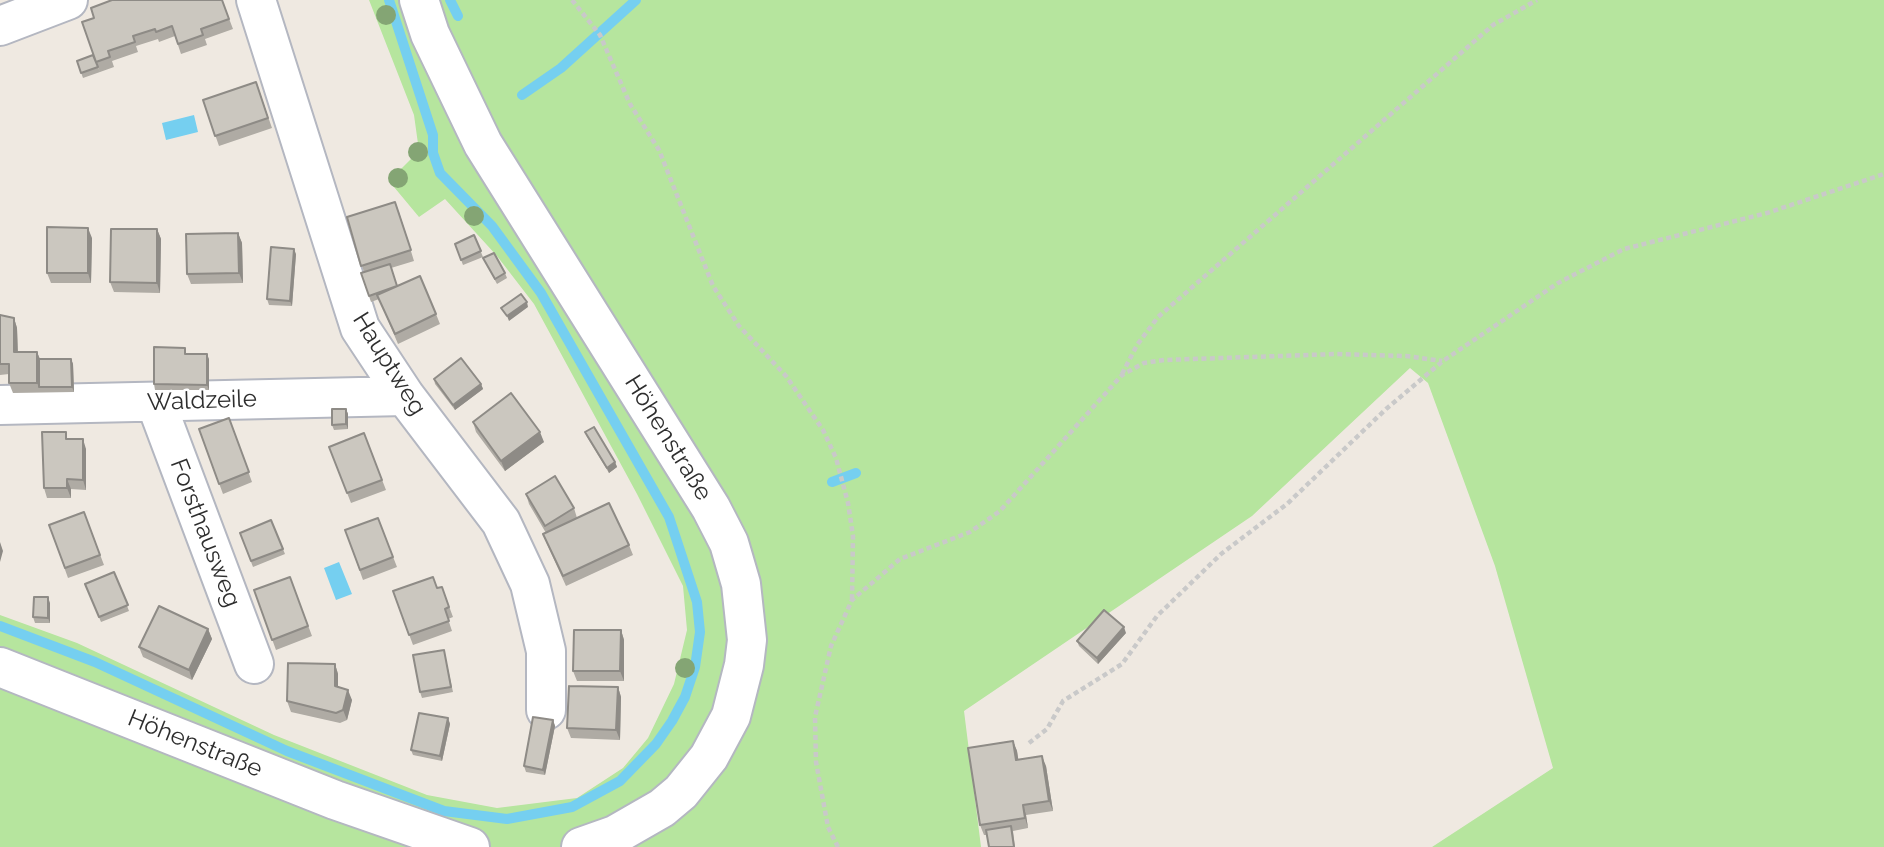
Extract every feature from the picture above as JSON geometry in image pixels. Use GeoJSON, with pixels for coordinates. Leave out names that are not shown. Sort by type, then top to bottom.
{"type":"FeatureCollection","features":[{"type":"Feature","properties":{"kind":"street"},"geometry":{"type":"LineString","coordinates":[[0,26],[68,0]]}},
{"type":"Feature","properties":{"kind":"street","name":"Hauptweg"},"geometry":{"type":"LineString","coordinates":[[256,0],[360,328],[405,396],[501,522],[530,584],[546,651],[546,710]]}},
{"type":"Feature","properties":{"kind":"street","name":"Höhenstraße"},"geometry":{"type":"LineString","coordinates":[[419,0],[430,34],[483,144],[711,508],[729,543],[741,584],[747,640],[744,666],[731,716],[709,757],[681,792],[662,808],[615,835],[581,847]]}},
{"type":"Feature","properties":{"kind":"street","name":"Waldzeile"},"geometry":{"type":"LineString","coordinates":[[0,405],[405,396]]}},
{"type":"Feature","properties":{"kind":"street","name":"Forsthausweg"},"geometry":{"type":"LineString","coordinates":[[156,403],[254,664]]}},
{"type":"Feature","properties":{"kind":"street","name":"Höhenstraße"},"geometry":{"type":"LineString","coordinates":[[0,667],[335,800],[470,847]]}},
{"type":"Feature","properties":{"kind":"path"},"geometry":{"type":"LineString","coordinates":[[572,0],[600,35],[630,104],[659,150],[713,286],[739,326],[786,376],[827,439],[836,458],[850,514],[855,569],[852,600],[831,646],[815,718],[816,762],[828,827],[838,847]]}},
{"type":"Feature","properties":{"kind":"path"},"geometry":{"type":"LineString","coordinates":[[852,600],[901,559],[970,532],[1000,511],[1122,375],[1137,345],[1158,317],[1493,25],[1537,0]]}},
{"type":"Feature","properties":{"kind":"path"},"geometry":{"type":"LineString","coordinates":[[1028,743],[1047,729],[1063,701],[1122,664],[1157,616],[1221,554],[1287,504],[1386,409],[1443,361],[1558,283],[1624,249],[1767,213],[1884,174]]}},
{"type":"Feature","properties":{"kind":"path"},"geometry":{"type":"LineString","coordinates":[[1122,375],[1144,363],[1164,360],[1337,354],[1406,356],[1443,361]]}},
{"type":"Feature","properties":{"kind":"green space"},"geometry":{"type":"Polygon","coordinates":[[[369,0],[1884,0],[1884,847],[1432,847],[1553,768],[1495,566],[1428,383],[1410,368],[1252,516],[964,711],[981,847],[0,847],[0,615],[77,643],[274,735],[427,795],[497,808],[577,798],[623,768],[648,738],[674,684],[687,630],[683,586],[637,494],[534,304],[497,256],[445,199],[419,217],[389,181],[419,151],[414,115],[369,0]]]}},
{"type":"Feature","properties":{"kind":"water"},"geometry":{"type":"Polygon","coordinates":[[[194,115],[198,132],[166,140],[162,123],[194,115]]]}},
{"type":"Feature","properties":{"kind":"water"},"geometry":{"type":"Polygon","coordinates":[[[339,562],[352,594],[336,600],[324,568],[339,562]]]}},
{"type":"Feature","properties":{"kind":"building"},"geometry":{"type":"Polygon","coordinates":[[[112,0],[222,0],[229,19],[201,29],[203,35],[178,44],[172,26],[133,36],[135,42],[108,51],[110,57],[96,62],[82,22],[94,18],[91,8],[112,0]]]}},
{"type":"Feature","properties":{"kind":"building"},"geometry":{"type":"Polygon","coordinates":[[[93,55],[98,67],[81,73],[77,61],[93,55]]]}},
{"type":"Feature","properties":{"kind":"building"},"geometry":{"type":"Polygon","coordinates":[[[256,82],[268,118],[215,136],[203,100],[256,82]]]}},
{"type":"Feature","properties":{"kind":"building"},"geometry":{"type":"Polygon","coordinates":[[[395,202],[411,250],[361,266],[347,217],[395,202]]]}},
{"type":"Feature","properties":{"kind":"building"},"geometry":{"type":"Polygon","coordinates":[[[47,227],[88,228],[88,273],[47,273],[47,227]]]}},
{"type":"Feature","properties":{"kind":"building"},"geometry":{"type":"Polygon","coordinates":[[[111,229],[157,229],[157,283],[110,282],[111,229]]]}},
{"type":"Feature","properties":{"kind":"building"},"geometry":{"type":"Polygon","coordinates":[[[238,233],[239,273],[187,274],[186,234],[238,233]]]}},
{"type":"Feature","properties":{"kind":"building"},"geometry":{"type":"Polygon","coordinates":[[[474,235],[481,251],[461,260],[455,244],[474,235]]]}},
{"type":"Feature","properties":{"kind":"building"},"geometry":{"type":"Polygon","coordinates":[[[271,247],[294,249],[290,301],[267,299],[271,247]]]}},
{"type":"Feature","properties":{"kind":"building"},"geometry":{"type":"Polygon","coordinates":[[[494,253],[505,273],[495,279],[483,258],[494,253]]]}},
{"type":"Feature","properties":{"kind":"building"},"geometry":{"type":"Polygon","coordinates":[[[390,264],[397,286],[369,296],[361,273],[390,264]]]}},
{"type":"Feature","properties":{"kind":"building"},"geometry":{"type":"Polygon","coordinates":[[[420,276],[436,314],[395,334],[377,295],[420,276]]]}},
{"type":"Feature","properties":{"kind":"building"},"geometry":{"type":"Polygon","coordinates":[[[521,294],[527,302],[507,316],[501,308],[521,294]]]}},
{"type":"Feature","properties":{"kind":"building"},"geometry":{"type":"Polygon","coordinates":[[[0,315],[14,318],[14,352],[37,352],[37,383],[9,383],[9,364],[0,364],[0,315]]]}},
{"type":"Feature","properties":{"kind":"building"},"geometry":{"type":"Polygon","coordinates":[[[154,347],[185,348],[185,354],[207,354],[207,385],[154,384],[154,347]]]}},
{"type":"Feature","properties":{"kind":"building"},"geometry":{"type":"Polygon","coordinates":[[[461,358],[481,384],[453,405],[434,379],[461,358]]]}},
{"type":"Feature","properties":{"kind":"building"},"geometry":{"type":"Polygon","coordinates":[[[39,359],[71,359],[72,387],[39,387],[39,359]]]}},
{"type":"Feature","properties":{"kind":"building"},"geometry":{"type":"Polygon","coordinates":[[[511,393],[540,432],[501,461],[473,422],[511,393]]]}},
{"type":"Feature","properties":{"kind":"building"},"geometry":{"type":"Polygon","coordinates":[[[332,409],[346,409],[346,424],[332,425],[332,409]]]}},
{"type":"Feature","properties":{"kind":"building"},"geometry":{"type":"Polygon","coordinates":[[[229,418],[249,472],[219,484],[199,429],[229,418]]]}},
{"type":"Feature","properties":{"kind":"building"},"geometry":{"type":"Polygon","coordinates":[[[594,427],[615,462],[607,468],[585,432],[594,427]]]}},
{"type":"Feature","properties":{"kind":"building"},"geometry":{"type":"Polygon","coordinates":[[[42,432],[66,432],[66,439],[83,439],[83,480],[67,479],[67,488],[44,488],[42,432]]]}},
{"type":"Feature","properties":{"kind":"building"},"geometry":{"type":"Polygon","coordinates":[[[364,433],[382,480],[347,493],[329,447],[364,433]]]}},
{"type":"Feature","properties":{"kind":"building"},"geometry":{"type":"Polygon","coordinates":[[[555,476],[574,508],[545,526],[526,494],[555,476]]]}},
{"type":"Feature","properties":{"kind":"building"},"geometry":{"type":"Polygon","coordinates":[[[609,503],[629,545],[563,576],[543,534],[609,503]]]}},
{"type":"Feature","properties":{"kind":"building"},"geometry":{"type":"Polygon","coordinates":[[[84,512],[100,555],[65,568],[49,525],[84,512]]]}},
{"type":"Feature","properties":{"kind":"building"},"geometry":{"type":"Polygon","coordinates":[[[378,518],[393,557],[360,570],[345,530],[378,518]]]}},
{"type":"Feature","properties":{"kind":"building"},"geometry":{"type":"Polygon","coordinates":[[[271,520],[283,549],[251,561],[240,533],[271,520]]]}},
{"type":"Feature","properties":{"kind":"building"},"geometry":{"type":"Polygon","coordinates":[[[114,572],[128,605],[99,617],[85,584],[114,572]]]}},
{"type":"Feature","properties":{"kind":"building"},"geometry":{"type":"Polygon","coordinates":[[[290,577],[308,626],[272,640],[254,590],[290,577]]]}},
{"type":"Feature","properties":{"kind":"building"},"geometry":{"type":"Polygon","coordinates":[[[433,577],[437,588],[442,587],[449,607],[445,609],[449,621],[409,635],[393,591],[433,577]]]}},
{"type":"Feature","properties":{"kind":"building"},"geometry":{"type":"Polygon","coordinates":[[[34,597],[48,597],[48,618],[33,617],[34,597]]]}},
{"type":"Feature","properties":{"kind":"building"},"geometry":{"type":"Polygon","coordinates":[[[159,606],[208,629],[189,670],[139,647],[159,606]]]}},
{"type":"Feature","properties":{"kind":"building"},"geometry":{"type":"Polygon","coordinates":[[[1104,610],[1124,627],[1097,658],[1077,641],[1104,610]]]}},
{"type":"Feature","properties":{"kind":"building"},"geometry":{"type":"Polygon","coordinates":[[[574,630],[621,630],[620,671],[573,671],[574,630]]]}},
{"type":"Feature","properties":{"kind":"building"},"geometry":{"type":"Polygon","coordinates":[[[444,650],[451,687],[420,692],[413,655],[444,650]]]}},
{"type":"Feature","properties":{"kind":"building"},"geometry":{"type":"Polygon","coordinates":[[[288,663],[335,664],[335,686],[348,690],[343,710],[336,713],[287,701],[288,663]]]}},
{"type":"Feature","properties":{"kind":"building"},"geometry":{"type":"Polygon","coordinates":[[[569,686],[618,687],[616,730],[567,728],[569,686]]]}},
{"type":"Feature","properties":{"kind":"building"},"geometry":{"type":"Polygon","coordinates":[[[419,713],[448,718],[440,756],[411,750],[419,713]]]}},
{"type":"Feature","properties":{"kind":"building"},"geometry":{"type":"Polygon","coordinates":[[[533,717],[553,720],[543,770],[524,766],[533,717]]]}},
{"type":"Feature","properties":{"kind":"building"},"geometry":{"type":"Polygon","coordinates":[[[1013,741],[1016,760],[1042,756],[1049,801],[1023,805],[1025,818],[980,825],[968,748],[1013,741]]]}},
{"type":"Feature","properties":{"kind":"building"},"geometry":{"type":"Polygon","coordinates":[[[1011,826],[1014,847],[989,847],[986,830],[1011,826]]]}},
{"type":"Feature","properties":{"kind":"waterway"},"geometry":{"type":"LineString","coordinates":[[0,626],[95,662],[287,751],[444,811],[507,819],[572,807],[620,781],[656,744],[672,721],[685,697],[695,667],[700,632],[697,602],[669,517],[541,293],[492,226],[440,173],[433,153],[433,135],[389,0]]}},
{"type":"Feature","properties":{"kind":"waterway"},"geometry":{"type":"LineString","coordinates":[[450,0],[458,16]]}},
{"type":"Feature","properties":{"kind":"waterway"},"geometry":{"type":"LineString","coordinates":[[522,95],[561,68],[636,0]]}},
{"type":"Feature","properties":{"kind":"waterway"},"geometry":{"type":"LineString","coordinates":[[832,482],[856,473]]}}]}
